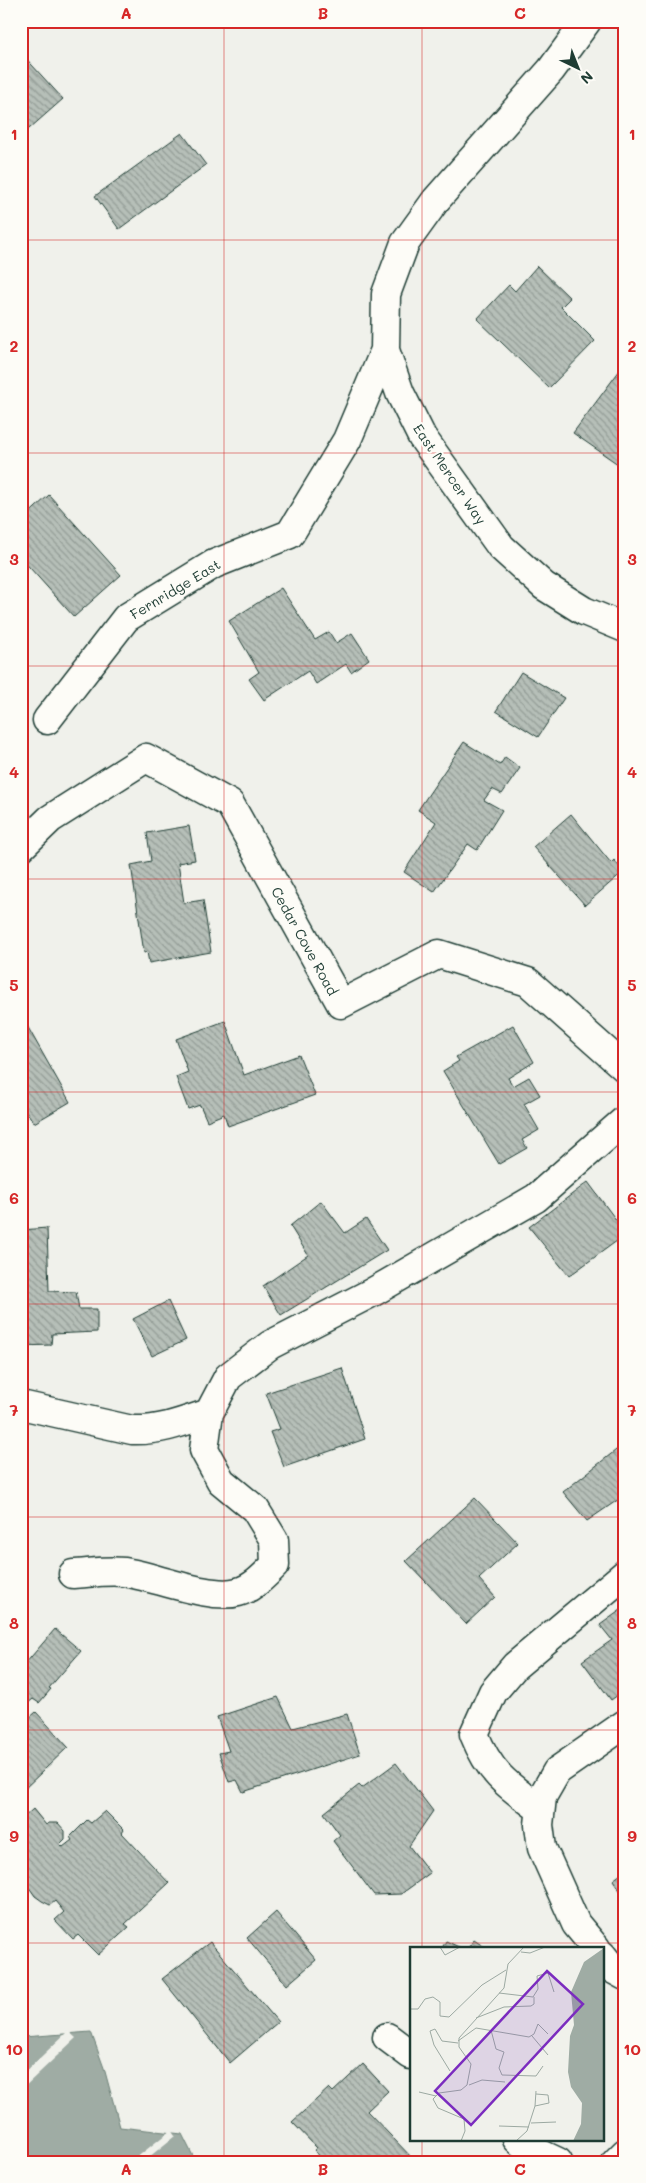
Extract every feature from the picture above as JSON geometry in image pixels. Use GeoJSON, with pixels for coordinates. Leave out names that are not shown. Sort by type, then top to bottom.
{"type":"FeatureCollection","features":[{"type":"Feature","properties":{"kind":"street","name":"East Mercer Way"},"geometry":{"type":"LineString","coordinates":[[587,21],[550,70],[436,200],[405,243],[386,294],[385,350],[400,393],[422,437],[501,547],[544,586],[584,611],[625,628]]}},
{"type":"Feature","properties":{"kind":"street","name":"Fernridge East"},"geometry":{"type":"LineString","coordinates":[[47,720],[126,618],[214,564],[290,534],[347,440],[385,350]]}},
{"type":"Feature","properties":{"kind":"street","name":"Cedar Cove Road"},"geometry":{"type":"LineString","coordinates":[[21,847],[50,819],[146,758],[230,804],[341,1004],[439,954],[528,982],[625,1068]]}},
{"type":"Feature","properties":{"kind":"street"},"geometry":{"type":"LineString","coordinates":[[73,1574],[123,1572],[182,1587],[216,1592],[237,1592],[256,1583],[275,1565],[274,1540],[255,1509],[221,1481],[204,1450],[209,1413],[228,1377],[270,1345],[373,1292],[536,1198],[625,1120]]}},
{"type":"Feature","properties":{"kind":"street"},"geometry":{"type":"LineString","coordinates":[[21,1406],[132,1430],[150,1431],[209,1413]]}},
{"type":"Feature","properties":{"kind":"street"},"geometry":{"type":"LineString","coordinates":[[540,1809],[505,1784],[483,1757],[474,1734],[493,1692],[515,1666],[625,1574]]}},
{"type":"Feature","properties":{"kind":"street"},"geometry":{"type":"LineString","coordinates":[[595,1947],[576,1924],[542,1848],[539,1825],[540,1809],[542,1797],[557,1771],[625,1724]]}},
{"type":"Feature","properties":{"kind":"street"},"geometry":{"type":"LineString","coordinates":[[604,1958],[614,1970],[625,1976]]}},
{"type":"Feature","properties":{"kind":"street"},"geometry":{"type":"LineString","coordinates":[[388,2037],[410,2054]]}},
{"type":"Feature","properties":{"kind":"street"},"geometry":{"type":"LineString","coordinates":[[518,2140],[526,2147],[558,2162]]}},
{"type":"Feature","properties":{"kind":"street"},"geometry":{"type":"LineString","coordinates":[[616,2162],[625,2153]]}},
{"type":"Feature","properties":{"kind":"shaded area"},"geometry":{"type":"Polygon","coordinates":[[[91,2032],[104,2068],[120,2127],[182,2134],[196,2162],[21,2162],[21,2035],[23,2037],[91,2032]]]}},
{"type":"Feature","properties":{"kind":"pier"},"geometry":{"type":"Polygon","coordinates":[[[68,2031],[76,2038],[21,2090],[21,2076],[68,2031]]]}},
{"type":"Feature","properties":{"kind":"pier"},"geometry":{"type":"Polygon","coordinates":[[[171,2130],[175,2136],[143,2162],[131,2162],[171,2130]]]}},
{"type":"Feature","properties":{"kind":"building"},"geometry":{"type":"Polygon","coordinates":[[[21,53],[63,99],[21,136],[21,53]]]}},
{"type":"Feature","properties":{"kind":"building"},"geometry":{"type":"Polygon","coordinates":[[[182,133],[206,165],[119,229],[95,196],[182,133]]]}},
{"type":"Feature","properties":{"kind":"building"},"geometry":{"type":"Polygon","coordinates":[[[537,266],[570,298],[561,307],[595,341],[549,388],[477,319],[509,285],[515,291],[537,266]]]}},
{"type":"Feature","properties":{"kind":"building"},"geometry":{"type":"Polygon","coordinates":[[[620,370],[625,373],[625,469],[573,433],[620,370]]]}},
{"type":"Feature","properties":{"kind":"building"},"geometry":{"type":"Polygon","coordinates":[[[49,495],[121,575],[74,617],[21,558],[21,521],[49,495]]]}},
{"type":"Feature","properties":{"kind":"building"},"geometry":{"type":"Polygon","coordinates":[[[281,588],[315,640],[329,632],[336,643],[352,633],[369,659],[351,672],[346,664],[316,684],[308,671],[264,700],[249,679],[259,672],[229,621],[281,588]]]}},
{"type":"Feature","properties":{"kind":"building"},"geometry":{"type":"Polygon","coordinates":[[[521,672],[564,698],[538,737],[496,711],[521,672]]]}},
{"type":"Feature","properties":{"kind":"building"},"geometry":{"type":"Polygon","coordinates":[[[464,742],[500,765],[505,757],[520,768],[502,794],[492,789],[484,800],[502,810],[477,850],[468,844],[434,892],[404,872],[436,822],[418,810],[464,742]]]}},
{"type":"Feature","properties":{"kind":"building"},"geometry":{"type":"Polygon","coordinates":[[[571,814],[611,863],[614,860],[624,871],[585,905],[533,847],[571,814]]]}},
{"type":"Feature","properties":{"kind":"building"},"geometry":{"type":"Polygon","coordinates":[[[189,826],[195,860],[178,863],[184,903],[203,900],[211,952],[149,963],[147,952],[144,953],[131,865],[151,861],[147,833],[189,826]]]}},
{"type":"Feature","properties":{"kind":"building"},"geometry":{"type":"Polygon","coordinates":[[[21,1015],[70,1102],[34,1123],[21,1103],[21,1015]]]}},
{"type":"Feature","properties":{"kind":"building"},"geometry":{"type":"Polygon","coordinates":[[[225,1021],[244,1075],[299,1055],[315,1095],[228,1126],[224,1114],[207,1121],[200,1105],[188,1109],[176,1077],[188,1072],[176,1039],[225,1021]]]}},
{"type":"Feature","properties":{"kind":"building"},"geometry":{"type":"Polygon","coordinates":[[[513,1025],[534,1062],[508,1078],[513,1086],[529,1077],[540,1095],[524,1104],[539,1130],[522,1140],[527,1148],[499,1164],[443,1071],[459,1061],[456,1057],[513,1025]]]}},
{"type":"Feature","properties":{"kind":"building"},"geometry":{"type":"Polygon","coordinates":[[[588,1182],[625,1232],[625,1235],[569,1276],[529,1227],[588,1182]]]}},
{"type":"Feature","properties":{"kind":"building"},"geometry":{"type":"Polygon","coordinates":[[[321,1201],[345,1233],[366,1219],[387,1250],[281,1315],[263,1286],[308,1255],[290,1226],[321,1201]]]}},
{"type":"Feature","properties":{"kind":"building"},"geometry":{"type":"Polygon","coordinates":[[[47,1228],[49,1291],[76,1292],[79,1309],[97,1309],[97,1332],[52,1334],[51,1345],[21,1346],[21,1230],[47,1228]]]}},
{"type":"Feature","properties":{"kind":"building"},"geometry":{"type":"Polygon","coordinates":[[[168,1301],[186,1340],[152,1356],[133,1319],[168,1301]]]}},
{"type":"Feature","properties":{"kind":"building"},"geometry":{"type":"Polygon","coordinates":[[[342,1368],[365,1439],[284,1467],[270,1432],[280,1429],[266,1393],[342,1368]]]}},
{"type":"Feature","properties":{"kind":"building"},"geometry":{"type":"Polygon","coordinates":[[[625,1443],[625,1495],[587,1521],[563,1492],[625,1443]]]}},
{"type":"Feature","properties":{"kind":"building"},"geometry":{"type":"Polygon","coordinates":[[[475,1498],[518,1543],[479,1579],[495,1597],[466,1624],[406,1561],[475,1498]]]}},
{"type":"Feature","properties":{"kind":"building"},"geometry":{"type":"Polygon","coordinates":[[[625,1607],[625,1690],[611,1700],[582,1661],[612,1640],[600,1625],[625,1607]]]}},
{"type":"Feature","properties":{"kind":"building"},"geometry":{"type":"Polygon","coordinates":[[[55,1629],[81,1651],[49,1688],[51,1689],[39,1703],[33,1699],[21,1709],[21,1665],[24,1662],[25,1664],[55,1629]]]}},
{"type":"Feature","properties":{"kind":"building"},"geometry":{"type":"Polygon","coordinates":[[[278,1697],[293,1728],[347,1714],[360,1754],[243,1792],[237,1780],[229,1782],[219,1753],[229,1751],[217,1717],[278,1697]]]}},
{"type":"Feature","properties":{"kind":"building"},"geometry":{"type":"Polygon","coordinates":[[[36,1712],[68,1747],[21,1792],[21,1715],[27,1720],[36,1712]]]}},
{"type":"Feature","properties":{"kind":"building"},"geometry":{"type":"Polygon","coordinates":[[[396,1763],[433,1811],[409,1846],[430,1873],[401,1894],[374,1895],[333,1841],[340,1835],[324,1813],[359,1785],[362,1788],[396,1763]]]}},
{"type":"Feature","properties":{"kind":"building"},"geometry":{"type":"Polygon","coordinates":[[[33,1809],[46,1825],[58,1823],[65,1831],[65,1839],[60,1844],[63,1847],[72,1840],[70,1837],[87,1820],[91,1823],[105,1811],[124,1830],[122,1833],[169,1883],[125,1924],[129,1927],[98,1955],[78,1935],[73,1939],[55,1920],[64,1912],[55,1901],[50,1905],[42,1901],[35,1896],[26,1883],[23,1875],[25,1872],[21,1868],[21,1820],[33,1809]]]}},
{"type":"Feature","properties":{"kind":"building"},"geometry":{"type":"Polygon","coordinates":[[[625,1871],[625,1898],[613,1880],[625,1871]]]}},
{"type":"Feature","properties":{"kind":"building"},"geometry":{"type":"Polygon","coordinates":[[[276,1912],[316,1960],[287,1985],[247,1938],[276,1912]]]}},
{"type":"Feature","properties":{"kind":"building"},"geometry":{"type":"Polygon","coordinates":[[[474,1940],[484,1947],[469,1947],[474,1940]]]}},
{"type":"Feature","properties":{"kind":"building"},"geometry":{"type":"Polygon","coordinates":[[[446,1941],[459,1947],[443,1947],[446,1941]]]}},
{"type":"Feature","properties":{"kind":"building"},"geometry":{"type":"Polygon","coordinates":[[[210,1942],[278,2022],[230,2063],[162,1979],[210,1942]]]}},
{"type":"Feature","properties":{"kind":"building"},"geometry":{"type":"Polygon","coordinates":[[[363,2064],[388,2091],[367,2111],[416,2162],[325,2162],[314,2150],[317,2148],[292,2122],[329,2088],[333,2092],[363,2064]]]}}]}
